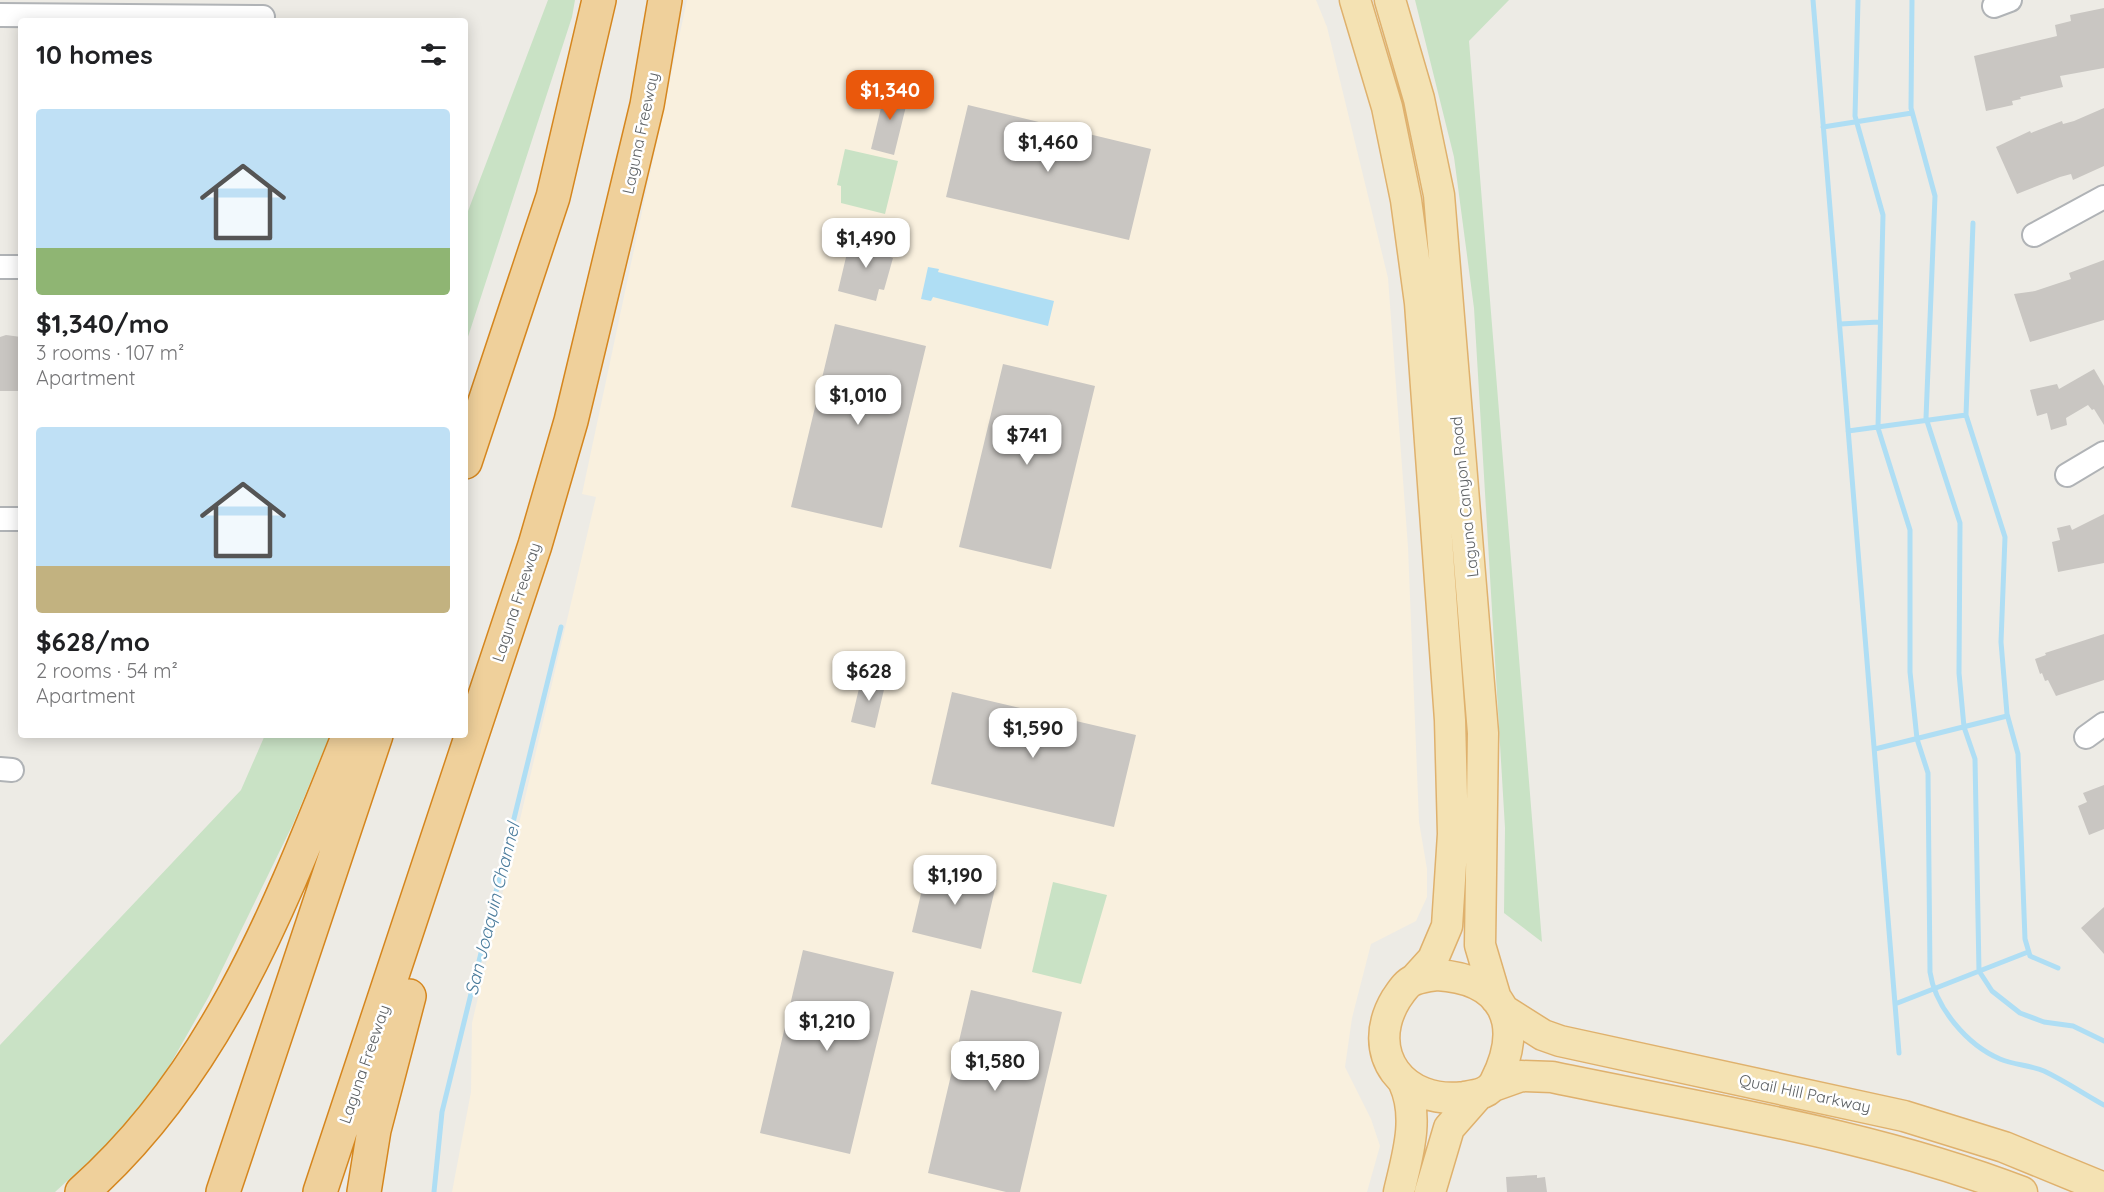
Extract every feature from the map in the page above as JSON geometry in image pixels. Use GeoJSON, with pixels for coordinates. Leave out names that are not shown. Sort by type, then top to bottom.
{"type":"FeatureCollection","features":[{"type":"Feature","properties":{"kind":"highway"},"geometry":{"type":"LineString","coordinates":[[468,453],[553,197],[599,0]]}},
{"type":"Feature","properties":{"kind":"highway","name":"Laguna Freeway"},"geometry":{"type":"LineString","coordinates":[[320,1192],[535,545],[571,421],[648,105],[664,0]]}},
{"type":"Feature","properties":{"kind":"highway"},"geometry":{"type":"LineString","coordinates":[[468,413],[490,386]]}},
{"type":"Feature","properties":{"kind":"highway"},"geometry":{"type":"LineString","coordinates":[[82,1192],[109,1168],[140,1133],[201,1054],[264,935],[348,738]]}},
{"type":"Feature","properties":{"kind":"highway"},"geometry":{"type":"LineString","coordinates":[[223,1192],[375,738]]}},
{"type":"Feature","properties":{"kind":"highway"},"geometry":{"type":"LineString","coordinates":[[364,1192],[383,1089],[444,871],[460,772]]}},
{"type":"Feature","properties":{"kind":"main road","name":"Laguna Canyon Road"},"geometry":{"type":"LineString","coordinates":[[1355,0],[1387,107],[1406,200],[1420,303],[1450,720],[1453,834],[1447,926],[1433,959],[1414,980]]}},
{"type":"Feature","properties":{"kind":"main road","name":"Laguna Canyon Road"},"geometry":{"type":"LineString","coordinates":[[1390,0],[1419,99],[1439,195],[1483,733],[1480,945],[1501,1005]]}},
{"type":"Feature","properties":{"kind":"main road"},"geometry":{"type":"LineString","coordinates":[[1420,303],[1445,287]]}},
{"type":"Feature","properties":{"kind":"main road"},"geometry":{"type":"LineString","coordinates":[[1399,1192],[1411,1130],[1410,1101],[1404,1083],[1387,1059],[1383,1036],[1389,1011],[1404,988],[1414,980],[1437,975],[1457,976],[1476,981],[1501,1005],[1509,1035],[1508,1051],[1486,1090],[1449,1128],[1430,1192]]}},
{"type":"Feature","properties":{"kind":"main road","name":"Quail Hill Parkway"},"geometry":{"type":"LineString","coordinates":[[1501,1005],[1543,1035],[1560,1041],[1904,1116],[2004,1147],[2104,1188]]}},
{"type":"Feature","properties":{"kind":"main road"},"geometry":{"type":"LineString","coordinates":[[1404,1083],[1424,1094],[1448,1099],[1486,1090],[1521,1076],[1552,1077],[1856,1141],[1941,1164],[2022,1192]]}},
{"type":"Feature","properties":{"kind":"street"},"geometry":{"type":"LineString","coordinates":[[0,15],[263,17]]}},
{"type":"Feature","properties":{"kind":"street"},"geometry":{"type":"LineString","coordinates":[[2034,236],[2104,197]]}},
{"type":"Feature","properties":{"kind":"street"},"geometry":{"type":"LineString","coordinates":[[0,267],[18,267]]}},
{"type":"Feature","properties":{"kind":"street"},"geometry":{"type":"LineString","coordinates":[[2067,475],[2104,453]]}},
{"type":"Feature","properties":{"kind":"street"},"geometry":{"type":"LineString","coordinates":[[0,519],[18,519]]}},
{"type":"Feature","properties":{"kind":"shaded area"},"geometry":{"type":"Polygon","coordinates":[[[687,0],[1316,0],[1327,27],[1388,278],[1408,547],[1419,822],[1427,869],[1427,897],[1416,921],[1371,944],[1352,1018],[1345,1067],[1371,1119],[1380,1146],[1367,1192],[452,1192],[471,1092],[472,1023],[596,497],[582,494],[687,0]]]}},
{"type":"Feature","properties":{"kind":"green space"},"geometry":{"type":"Polygon","coordinates":[[[548,0],[575,0],[572,17],[468,337],[468,211],[548,0]]]}},
{"type":"Feature","properties":{"kind":"green space"},"geometry":{"type":"Polygon","coordinates":[[[1415,0],[1509,0],[1469,41],[1542,942],[1504,913],[1505,828],[1474,308],[1454,157],[1415,0]]]}},
{"type":"Feature","properties":{"kind":"green space"},"geometry":{"type":"Polygon","coordinates":[[[845,149],[898,161],[885,214],[841,203],[841,186],[837,185],[845,149]]]}},
{"type":"Feature","properties":{"kind":"green space"},"geometry":{"type":"Polygon","coordinates":[[[264,738],[329,738],[293,824],[209,996],[158,1086],[109,1143],[55,1192],[0,1192],[0,1045],[241,790],[264,738]]]}},
{"type":"Feature","properties":{"kind":"green space"},"geometry":{"type":"Polygon","coordinates":[[[1053,882],[1107,895],[1081,984],[1032,972],[1053,882]]]}},
{"type":"Feature","properties":{"kind":"water"},"geometry":{"type":"Polygon","coordinates":[[[928,267],[939,269],[938,272],[1054,301],[1048,326],[933,297],[931,301],[921,299],[928,267]]]}},
{"type":"Feature","properties":{"kind":"building"},"geometry":{"type":"Polygon","coordinates":[[[2104,8],[2104,68],[2060,76],[2063,87],[2020,97],[2021,99],[2012,101],[2013,105],[1986,111],[1974,56],[2057,36],[2055,25],[2071,21],[2070,15],[2104,8]]]}},
{"type":"Feature","properties":{"kind":"building"},"geometry":{"type":"Polygon","coordinates":[[[886,87],[909,94],[894,155],[871,149],[886,87]]]}},
{"type":"Feature","properties":{"kind":"building"},"geometry":{"type":"Polygon","coordinates":[[[968,105],[1151,149],[1129,240],[946,197],[968,105]]]}},
{"type":"Feature","properties":{"kind":"building"},"geometry":{"type":"Polygon","coordinates":[[[2104,108],[2104,166],[2073,180],[2071,174],[2017,194],[1996,147],[2030,131],[2031,133],[2062,121],[2063,124],[2074,121],[2104,108]]]}},
{"type":"Feature","properties":{"kind":"building"},"geometry":{"type":"Polygon","coordinates":[[[851,236],[890,245],[887,256],[893,258],[884,290],[879,289],[876,301],[838,291],[851,236]]]}},
{"type":"Feature","properties":{"kind":"building"},"geometry":{"type":"Polygon","coordinates":[[[2104,260],[2104,320],[2030,342],[2014,294],[2035,291],[2071,279],[2069,273],[2104,260]]]}},
{"type":"Feature","properties":{"kind":"building"},"geometry":{"type":"Polygon","coordinates":[[[835,324],[926,346],[882,528],[791,507],[835,324]]]}},
{"type":"Feature","properties":{"kind":"building"},"geometry":{"type":"Polygon","coordinates":[[[6,335],[18,337],[18,391],[0,391],[0,337],[6,335]]]}},
{"type":"Feature","properties":{"kind":"building"},"geometry":{"type":"Polygon","coordinates":[[[1003,364],[1095,386],[1051,569],[959,547],[1003,364]]]}},
{"type":"Feature","properties":{"kind":"building"},"geometry":{"type":"Polygon","coordinates":[[[2094,369],[2104,386],[2104,425],[2094,409],[2092,410],[2088,405],[2066,418],[2067,425],[2051,430],[2047,413],[2037,416],[2030,390],[2057,384],[2059,389],[2094,369]]]}},
{"type":"Feature","properties":{"kind":"building"},"geometry":{"type":"Polygon","coordinates":[[[2104,514],[2104,563],[2058,572],[2052,542],[2060,540],[2057,528],[2070,525],[2072,530],[2104,514]]]}},
{"type":"Feature","properties":{"kind":"building"},"geometry":{"type":"Polygon","coordinates":[[[2104,634],[2104,680],[2056,696],[2048,680],[2045,681],[2042,673],[2040,674],[2035,659],[2046,655],[2045,653],[2104,634]]]}},
{"type":"Feature","properties":{"kind":"building"},"geometry":{"type":"Polygon","coordinates":[[[862,676],[886,681],[875,728],[851,722],[862,676]]]}},
{"type":"Feature","properties":{"kind":"building"},"geometry":{"type":"Polygon","coordinates":[[[952,692],[1136,735],[1114,827],[931,784],[952,692]]]}},
{"type":"Feature","properties":{"kind":"building"},"geometry":{"type":"Polygon","coordinates":[[[2104,785],[2104,829],[2089,835],[2078,806],[2087,802],[2083,793],[2104,785]]]}},
{"type":"Feature","properties":{"kind":"building"},"geometry":{"type":"Polygon","coordinates":[[[928,864],[997,880],[981,949],[912,932],[928,864]]]}},
{"type":"Feature","properties":{"kind":"building"},"geometry":{"type":"Polygon","coordinates":[[[2104,907],[2104,954],[2081,928],[2104,907]]]}},
{"type":"Feature","properties":{"kind":"building"},"geometry":{"type":"Polygon","coordinates":[[[803,950],[894,972],[850,1154],[760,1133],[803,950]]]}},
{"type":"Feature","properties":{"kind":"building"},"geometry":{"type":"Polygon","coordinates":[[[971,990],[1062,1012],[1020,1192],[1006,1192],[928,1173],[971,990]]]}},
{"type":"Feature","properties":{"kind":"building"},"geometry":{"type":"Polygon","coordinates":[[[1537,1175],[1537,1178],[1545,1177],[1547,1192],[1507,1192],[1506,1177],[1537,1175]]]}},
{"type":"Feature","properties":{"kind":"waterway"},"geometry":{"type":"LineString","coordinates":[[1813,0],[1899,1053]]}},
{"type":"Feature","properties":{"kind":"waterway"},"geometry":{"type":"LineString","coordinates":[[1858,0],[1855,116],[1883,215],[1878,428],[1910,530],[1910,672],[1917,739],[1928,773],[1930,972],[1938,998],[1946,1011],[1965,1035],[1976,1044],[2000,1059],[2044,1071],[2104,1105]]}},
{"type":"Feature","properties":{"kind":"waterway"},"geometry":{"type":"LineString","coordinates":[[1912,0],[1911,108],[1935,196],[1926,418],[1960,523],[1959,673],[1964,727],[1975,759],[1979,971],[1992,991],[2020,1013],[2044,1022],[2073,1026],[2104,1041]]}},
{"type":"Feature","properties":{"kind":"waterway"},"geometry":{"type":"LineString","coordinates":[[1823,127],[1912,113]]}},
{"type":"Feature","properties":{"kind":"waterway"},"geometry":{"type":"LineString","coordinates":[[1973,223],[1966,415],[2005,537],[2001,642],[2007,714],[2018,754],[2025,939],[2030,956],[2058,968]]}},
{"type":"Feature","properties":{"kind":"waterway"},"geometry":{"type":"LineString","coordinates":[[1840,324],[1879,322]]}},
{"type":"Feature","properties":{"kind":"waterway"},"geometry":{"type":"LineString","coordinates":[[1848,431],[1966,415]]}},
{"type":"Feature","properties":{"kind":"waterway","name":"San Joaquin Channel"},"geometry":{"type":"LineString","coordinates":[[434,1192],[442,1112],[561,627]]}},
{"type":"Feature","properties":{"kind":"waterway"},"geometry":{"type":"LineString","coordinates":[[1875,749],[2007,716]]}},
{"type":"Feature","properties":{"kind":"waterway"},"geometry":{"type":"LineString","coordinates":[[1895,1004],[2028,952]]}}]}
